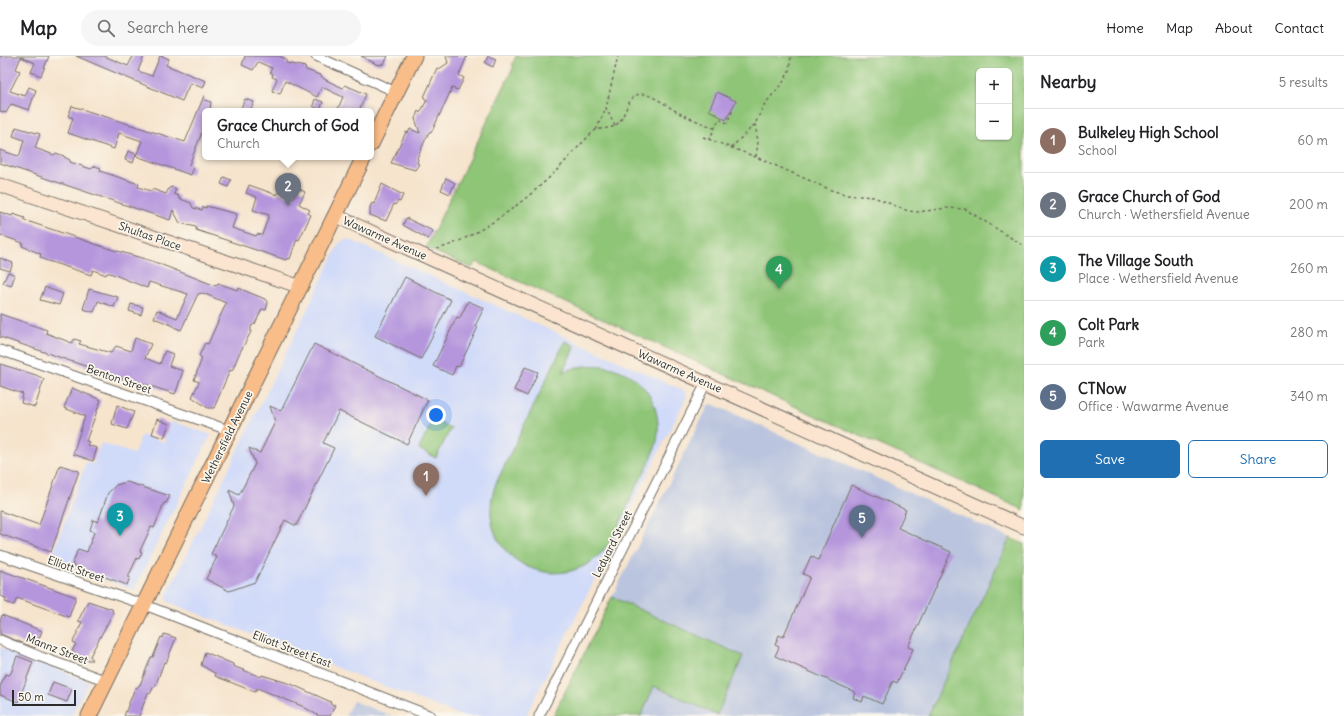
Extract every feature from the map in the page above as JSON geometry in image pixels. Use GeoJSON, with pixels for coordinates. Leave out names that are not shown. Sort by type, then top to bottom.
{"type":"FeatureCollection","features":[{"type":"Feature","properties":{"kind":"main road"},"geometry":{"type":"LineString","coordinates":[[374,138],[414,56]]}},
{"type":"Feature","properties":{"kind":"main road","name":"Wethersfield Avenue"},"geometry":{"type":"LineString","coordinates":[[89,716],[145,605],[363,160]]}},
{"type":"Feature","properties":{"kind":"street"},"geometry":{"type":"LineString","coordinates":[[316,56],[396,92]]}},
{"type":"Feature","properties":{"kind":"street","name":"Shultas Place"},"geometry":{"type":"LineString","coordinates":[[0,185],[301,287]]}},
{"type":"Feature","properties":{"kind":"street","name":"Wawarme Avenue"},"geometry":{"type":"LineString","coordinates":[[336,216],[1024,527]]}},
{"type":"Feature","properties":{"kind":"street","name":"Benton Street"},"geometry":{"type":"LineString","coordinates":[[0,350],[230,431]]}},
{"type":"Feature","properties":{"kind":"street","name":"Ledyard Street"},"geometry":{"type":"LineString","coordinates":[[539,716],[706,382]]}},
{"type":"Feature","properties":{"kind":"street","name":"Elliott Street"},"geometry":{"type":"LineString","coordinates":[[0,555],[145,605]]}},
{"type":"Feature","properties":{"kind":"street","name":"Elliott Street East"},"geometry":{"type":"LineString","coordinates":[[145,605],[412,713],[431,716]]}},
{"type":"Feature","properties":{"kind":"street","name":"Mannz Street"},"geometry":{"type":"LineString","coordinates":[[0,640],[41,657],[107,681]]}},
{"type":"Feature","properties":{"kind":"path"},"geometry":{"type":"LineString","coordinates":[[435,250],[458,242],[486,227],[544,183],[596,130],[606,108],[618,56]]}},
{"type":"Feature","properties":{"kind":"path"},"geometry":{"type":"LineString","coordinates":[[731,148],[755,124],[764,105],[784,81],[789,71],[791,56]]}},
{"type":"Feature","properties":{"kind":"path"},"geometry":{"type":"LineString","coordinates":[[596,130],[614,126],[621,121],[631,99],[642,94],[654,98],[681,114],[714,128]]}},
{"type":"Feature","properties":{"kind":"path"},"geometry":{"type":"LineString","coordinates":[[606,108],[614,126]]}},
{"type":"Feature","properties":{"kind":"path"},"geometry":{"type":"LineString","coordinates":[[709,140],[719,119],[727,123],[733,110]]}},
{"type":"Feature","properties":{"kind":"path"},"geometry":{"type":"LineString","coordinates":[[755,124],[758,142],[756,157]]}},
{"type":"Feature","properties":{"kind":"path"},"geometry":{"type":"LineString","coordinates":[[703,137],[756,157],[831,190],[847,195],[874,197],[908,211],[919,212],[946,208],[965,209],[1024,246]]}},
{"type":"Feature","properties":{"kind":"shaded area"},"geometry":{"type":"Polygon","coordinates":[[[348,239],[685,391],[687,396],[526,716],[461,716],[168,602],[166,597],[340,242],[348,239]]]}},
{"type":"Feature","properties":{"kind":"shaded area"},"geometry":{"type":"Polygon","coordinates":[[[712,404],[1010,538],[928,716],[641,716],[654,686],[612,597],[708,406],[712,404]]]}},
{"type":"Feature","properties":{"kind":"shaded area"},"geometry":{"type":"Polygon","coordinates":[[[171,421],[211,435],[134,590],[51,560],[86,462],[93,464],[101,443],[134,454],[141,435],[164,442],[171,421]]]}},
{"type":"Feature","properties":{"kind":"shaded area"},"geometry":{"type":"Polygon","coordinates":[[[0,647],[89,681],[71,716],[0,716],[0,647]]]}},
{"type":"Feature","properties":{"kind":"shaded area"},"geometry":{"type":"Polygon","coordinates":[[[353,701],[392,716],[345,716],[353,701]]]}},
{"type":"Feature","properties":{"kind":"green space"},"geometry":{"type":"Polygon","coordinates":[[[516,56],[1024,56],[1024,510],[476,262],[472,268],[426,248],[514,66],[512,65],[516,56]]]}},
{"type":"Feature","properties":{"kind":"green space"},"geometry":{"type":"Polygon","coordinates":[[[565,341],[575,346],[563,372],[581,367],[598,366],[615,369],[630,375],[642,386],[651,399],[657,416],[658,435],[652,457],[609,544],[594,560],[583,567],[558,573],[533,569],[510,555],[503,547],[494,530],[491,502],[496,483],[565,341]]]}},
{"type":"Feature","properties":{"kind":"green space"},"geometry":{"type":"Polygon","coordinates":[[[433,420],[451,428],[436,458],[419,449],[433,420]]]}},
{"type":"Feature","properties":{"kind":"green space"},"geometry":{"type":"Polygon","coordinates":[[[1010,538],[1024,544],[1024,716],[928,716],[1010,538]]]}},
{"type":"Feature","properties":{"kind":"green space"},"geometry":{"type":"Polygon","coordinates":[[[612,597],[743,656],[717,715],[654,686],[641,716],[553,716],[612,597]]]}},
{"type":"Feature","properties":{"kind":"building"},"geometry":{"type":"Polygon","coordinates":[[[0,56],[49,56],[41,76],[31,72],[35,63],[21,57],[16,69],[20,71],[10,91],[25,96],[29,87],[36,90],[29,110],[11,104],[6,113],[0,111],[0,56]]]}},
{"type":"Feature","properties":{"kind":"building"},"geometry":{"type":"Polygon","coordinates":[[[76,56],[104,56],[128,66],[133,56],[144,56],[138,71],[152,76],[160,56],[162,56],[169,59],[166,65],[206,81],[203,88],[190,83],[182,101],[76,56]]]}},
{"type":"Feature","properties":{"kind":"building"},"geometry":{"type":"Polygon","coordinates":[[[245,56],[279,56],[286,59],[286,63],[305,67],[306,70],[320,75],[324,79],[343,88],[345,85],[366,94],[360,108],[338,108],[343,97],[322,87],[317,97],[285,81],[280,94],[272,91],[277,79],[272,77],[273,74],[270,72],[272,68],[258,62],[253,70],[242,65],[245,56]]]}},
{"type":"Feature","properties":{"kind":"building"},"geometry":{"type":"Polygon","coordinates":[[[361,56],[388,56],[382,65],[376,64],[361,56]]]}},
{"type":"Feature","properties":{"kind":"building"},"geometry":{"type":"Polygon","coordinates":[[[446,56],[467,56],[459,75],[464,78],[458,90],[452,88],[431,133],[429,132],[417,158],[417,163],[419,164],[415,170],[391,163],[406,132],[408,133],[410,129],[420,133],[415,119],[418,111],[420,113],[427,100],[424,98],[437,68],[439,69],[448,63],[446,56]]]}},
{"type":"Feature","properties":{"kind":"building"},"geometry":{"type":"Polygon","coordinates":[[[488,56],[496,59],[493,67],[485,63],[488,56]]]}},
{"type":"Feature","properties":{"kind":"building"},"geometry":{"type":"Polygon","coordinates":[[[717,92],[736,101],[726,120],[709,110],[717,92]]]}},
{"type":"Feature","properties":{"kind":"building"},"geometry":{"type":"Polygon","coordinates":[[[204,96],[205,101],[211,102],[210,108],[202,108],[202,132],[189,165],[194,167],[191,175],[136,156],[142,141],[119,133],[114,149],[68,133],[73,118],[68,116],[72,106],[185,142],[204,96]]]}},
{"type":"Feature","properties":{"kind":"building"},"geometry":{"type":"Polygon","coordinates":[[[245,99],[254,102],[251,108],[241,108],[245,99]]]}},
{"type":"Feature","properties":{"kind":"building"},"geometry":{"type":"Polygon","coordinates":[[[315,99],[323,102],[321,108],[313,106],[315,99]]]}},
{"type":"Feature","properties":{"kind":"building"},"geometry":{"type":"Polygon","coordinates":[[[16,127],[40,134],[35,148],[54,155],[56,153],[64,156],[70,160],[70,162],[91,169],[95,166],[101,168],[100,171],[139,184],[138,187],[151,191],[152,189],[166,194],[169,188],[172,187],[176,189],[174,194],[179,196],[178,198],[191,203],[193,208],[202,210],[203,207],[206,208],[206,206],[237,214],[232,228],[256,236],[257,234],[262,235],[269,215],[253,210],[257,197],[246,193],[249,185],[277,195],[278,192],[293,199],[298,188],[305,192],[299,204],[310,210],[308,213],[311,215],[299,240],[297,239],[290,259],[287,258],[286,260],[196,230],[196,227],[180,223],[173,210],[170,220],[0,163],[0,150],[18,156],[20,154],[24,140],[13,136],[16,127]]]}},
{"type":"Feature","properties":{"kind":"building"},"geometry":{"type":"Polygon","coordinates":[[[128,151],[136,154],[133,163],[125,160],[128,151]]]}},
{"type":"Feature","properties":{"kind":"building"},"geometry":{"type":"Polygon","coordinates":[[[224,177],[231,180],[228,187],[221,184],[224,177]]]}},
{"type":"Feature","properties":{"kind":"building"},"geometry":{"type":"Polygon","coordinates":[[[446,178],[455,183],[450,194],[441,190],[446,178]]]}},
{"type":"Feature","properties":{"kind":"building"},"geometry":{"type":"Polygon","coordinates":[[[382,184],[403,195],[400,202],[398,201],[395,205],[394,204],[386,221],[370,215],[370,207],[372,203],[374,204],[382,184]]]}},
{"type":"Feature","properties":{"kind":"building"},"geometry":{"type":"Polygon","coordinates":[[[0,212],[12,216],[13,214],[25,218],[24,220],[107,248],[152,261],[216,286],[218,283],[237,290],[238,288],[265,299],[268,303],[266,310],[262,309],[255,324],[251,326],[251,332],[232,371],[230,370],[214,408],[208,408],[192,397],[199,382],[194,380],[202,358],[199,356],[205,343],[208,344],[226,303],[203,293],[198,294],[181,330],[154,318],[157,310],[177,318],[188,294],[149,282],[147,288],[110,273],[107,273],[106,275],[93,270],[91,275],[45,260],[40,257],[41,254],[22,246],[23,243],[0,235],[0,212]]]}},
{"type":"Feature","properties":{"kind":"building"},"geometry":{"type":"Polygon","coordinates":[[[406,218],[433,231],[428,239],[403,225],[406,218]]]}},
{"type":"Feature","properties":{"kind":"building"},"geometry":{"type":"Polygon","coordinates":[[[0,258],[13,263],[10,271],[0,268],[0,258]]]}},
{"type":"Feature","properties":{"kind":"building"},"geometry":{"type":"Polygon","coordinates":[[[8,272],[15,275],[11,286],[3,283],[8,272]]]}},
{"type":"Feature","properties":{"kind":"building"},"geometry":{"type":"Polygon","coordinates":[[[405,277],[451,300],[421,359],[375,336],[405,277]]]}},
{"type":"Feature","properties":{"kind":"building"},"geometry":{"type":"Polygon","coordinates":[[[45,287],[63,294],[59,305],[40,300],[45,287]]]}},
{"type":"Feature","properties":{"kind":"building"},"geometry":{"type":"Polygon","coordinates":[[[89,289],[118,297],[114,307],[98,301],[94,312],[83,309],[89,289]]]}},
{"type":"Feature","properties":{"kind":"building"},"geometry":{"type":"Polygon","coordinates":[[[468,301],[484,308],[475,326],[478,327],[459,367],[456,366],[452,375],[433,366],[457,317],[460,318],[468,301]]]}},
{"type":"Feature","properties":{"kind":"building"},"geometry":{"type":"Polygon","coordinates":[[[131,304],[143,307],[141,315],[129,311],[131,304]]]}},
{"type":"Feature","properties":{"kind":"building"},"geometry":{"type":"Polygon","coordinates":[[[0,314],[47,330],[46,333],[72,343],[74,339],[81,341],[79,344],[111,353],[116,346],[131,351],[135,338],[151,344],[145,358],[160,364],[165,351],[173,354],[169,366],[183,371],[176,392],[175,394],[138,382],[132,382],[0,337],[0,314]]]}},
{"type":"Feature","properties":{"kind":"building"},"geometry":{"type":"Polygon","coordinates":[[[314,344],[428,400],[407,444],[339,411],[323,443],[334,448],[296,526],[285,520],[255,582],[229,591],[206,579],[217,557],[211,554],[234,506],[229,490],[239,495],[255,464],[249,448],[260,453],[275,422],[270,406],[281,411],[314,344]]]}},
{"type":"Feature","properties":{"kind":"building"},"geometry":{"type":"Polygon","coordinates":[[[0,364],[36,375],[44,379],[35,407],[21,403],[23,394],[0,386],[0,364]]]}},
{"type":"Feature","properties":{"kind":"building"},"geometry":{"type":"Polygon","coordinates":[[[525,367],[538,372],[527,396],[514,390],[525,367]]]}},
{"type":"Feature","properties":{"kind":"building"},"geometry":{"type":"Polygon","coordinates":[[[72,388],[101,400],[86,441],[89,442],[87,445],[97,448],[93,461],[73,454],[85,416],[64,408],[72,388]]]}},
{"type":"Feature","properties":{"kind":"building"},"geometry":{"type":"Polygon","coordinates":[[[117,405],[134,412],[127,429],[112,424],[117,405]]]}},
{"type":"Feature","properties":{"kind":"building"},"geometry":{"type":"Polygon","coordinates":[[[157,419],[169,424],[164,438],[152,434],[157,419]]]}},
{"type":"Feature","properties":{"kind":"building"},"geometry":{"type":"Polygon","coordinates":[[[60,465],[79,471],[51,552],[0,534],[0,511],[39,525],[60,465]]]}},
{"type":"Feature","properties":{"kind":"building"},"geometry":{"type":"Polygon","coordinates":[[[127,482],[170,496],[166,503],[164,503],[154,528],[151,527],[140,551],[142,552],[139,559],[137,558],[128,577],[130,577],[127,585],[72,565],[78,549],[87,552],[94,532],[90,530],[93,520],[98,522],[108,493],[116,485],[127,482]]]}},
{"type":"Feature","properties":{"kind":"building"},"geometry":{"type":"Polygon","coordinates":[[[851,485],[906,510],[898,528],[951,552],[908,647],[913,649],[897,683],[893,681],[882,704],[864,696],[862,702],[853,698],[855,692],[775,656],[779,647],[775,645],[779,635],[783,637],[810,577],[803,574],[811,556],[818,560],[851,485]]]}},
{"type":"Feature","properties":{"kind":"building"},"geometry":{"type":"Polygon","coordinates":[[[0,570],[76,597],[69,617],[17,598],[14,605],[5,602],[6,598],[0,596],[0,570]]]}},
{"type":"Feature","properties":{"kind":"building"},"geometry":{"type":"Polygon","coordinates":[[[88,601],[112,609],[113,613],[90,656],[93,660],[83,660],[72,651],[76,644],[73,642],[82,622],[78,621],[88,601]]]}},
{"type":"Feature","properties":{"kind":"building"},"geometry":{"type":"Polygon","coordinates":[[[2,615],[42,631],[35,648],[0,634],[0,621],[2,615]]]}},
{"type":"Feature","properties":{"kind":"building"},"geometry":{"type":"Polygon","coordinates":[[[164,634],[176,638],[166,663],[164,662],[155,687],[154,686],[150,694],[148,693],[139,716],[124,716],[135,688],[140,685],[151,657],[153,657],[161,637],[163,638],[164,634]]]}},
{"type":"Feature","properties":{"kind":"building"},"geometry":{"type":"Polygon","coordinates":[[[205,652],[233,664],[233,666],[261,677],[262,675],[291,684],[331,702],[330,704],[335,705],[330,716],[319,716],[302,706],[257,688],[255,692],[215,676],[216,674],[201,665],[205,652]]]}},
{"type":"Feature","properties":{"kind":"building"},"geometry":{"type":"Polygon","coordinates":[[[17,656],[33,662],[18,702],[0,695],[0,687],[5,674],[9,675],[11,673],[17,656]]]}},
{"type":"Feature","properties":{"kind":"building"},"geometry":{"type":"Polygon","coordinates":[[[53,682],[72,689],[67,702],[48,695],[53,682]]]}},
{"type":"Feature","properties":{"kind":"place","name":"Grace Church of God"},"geometry":{"type":"Point","coordinates":[288,206]}},
{"type":"Feature","properties":{"kind":"place","name":"Colt Park"},"geometry":{"type":"Point","coordinates":[779,289]}},
{"type":"Feature","properties":{"kind":"place","name":"Bulkeley High School"},"geometry":{"type":"Point","coordinates":[426,496]}},
{"type":"Feature","properties":{"kind":"place","name":"The Village South"},"geometry":{"type":"Point","coordinates":[120,536]}},
{"type":"Feature","properties":{"kind":"place","name":"CTNow"},"geometry":{"type":"Point","coordinates":[862,538]}}]}
